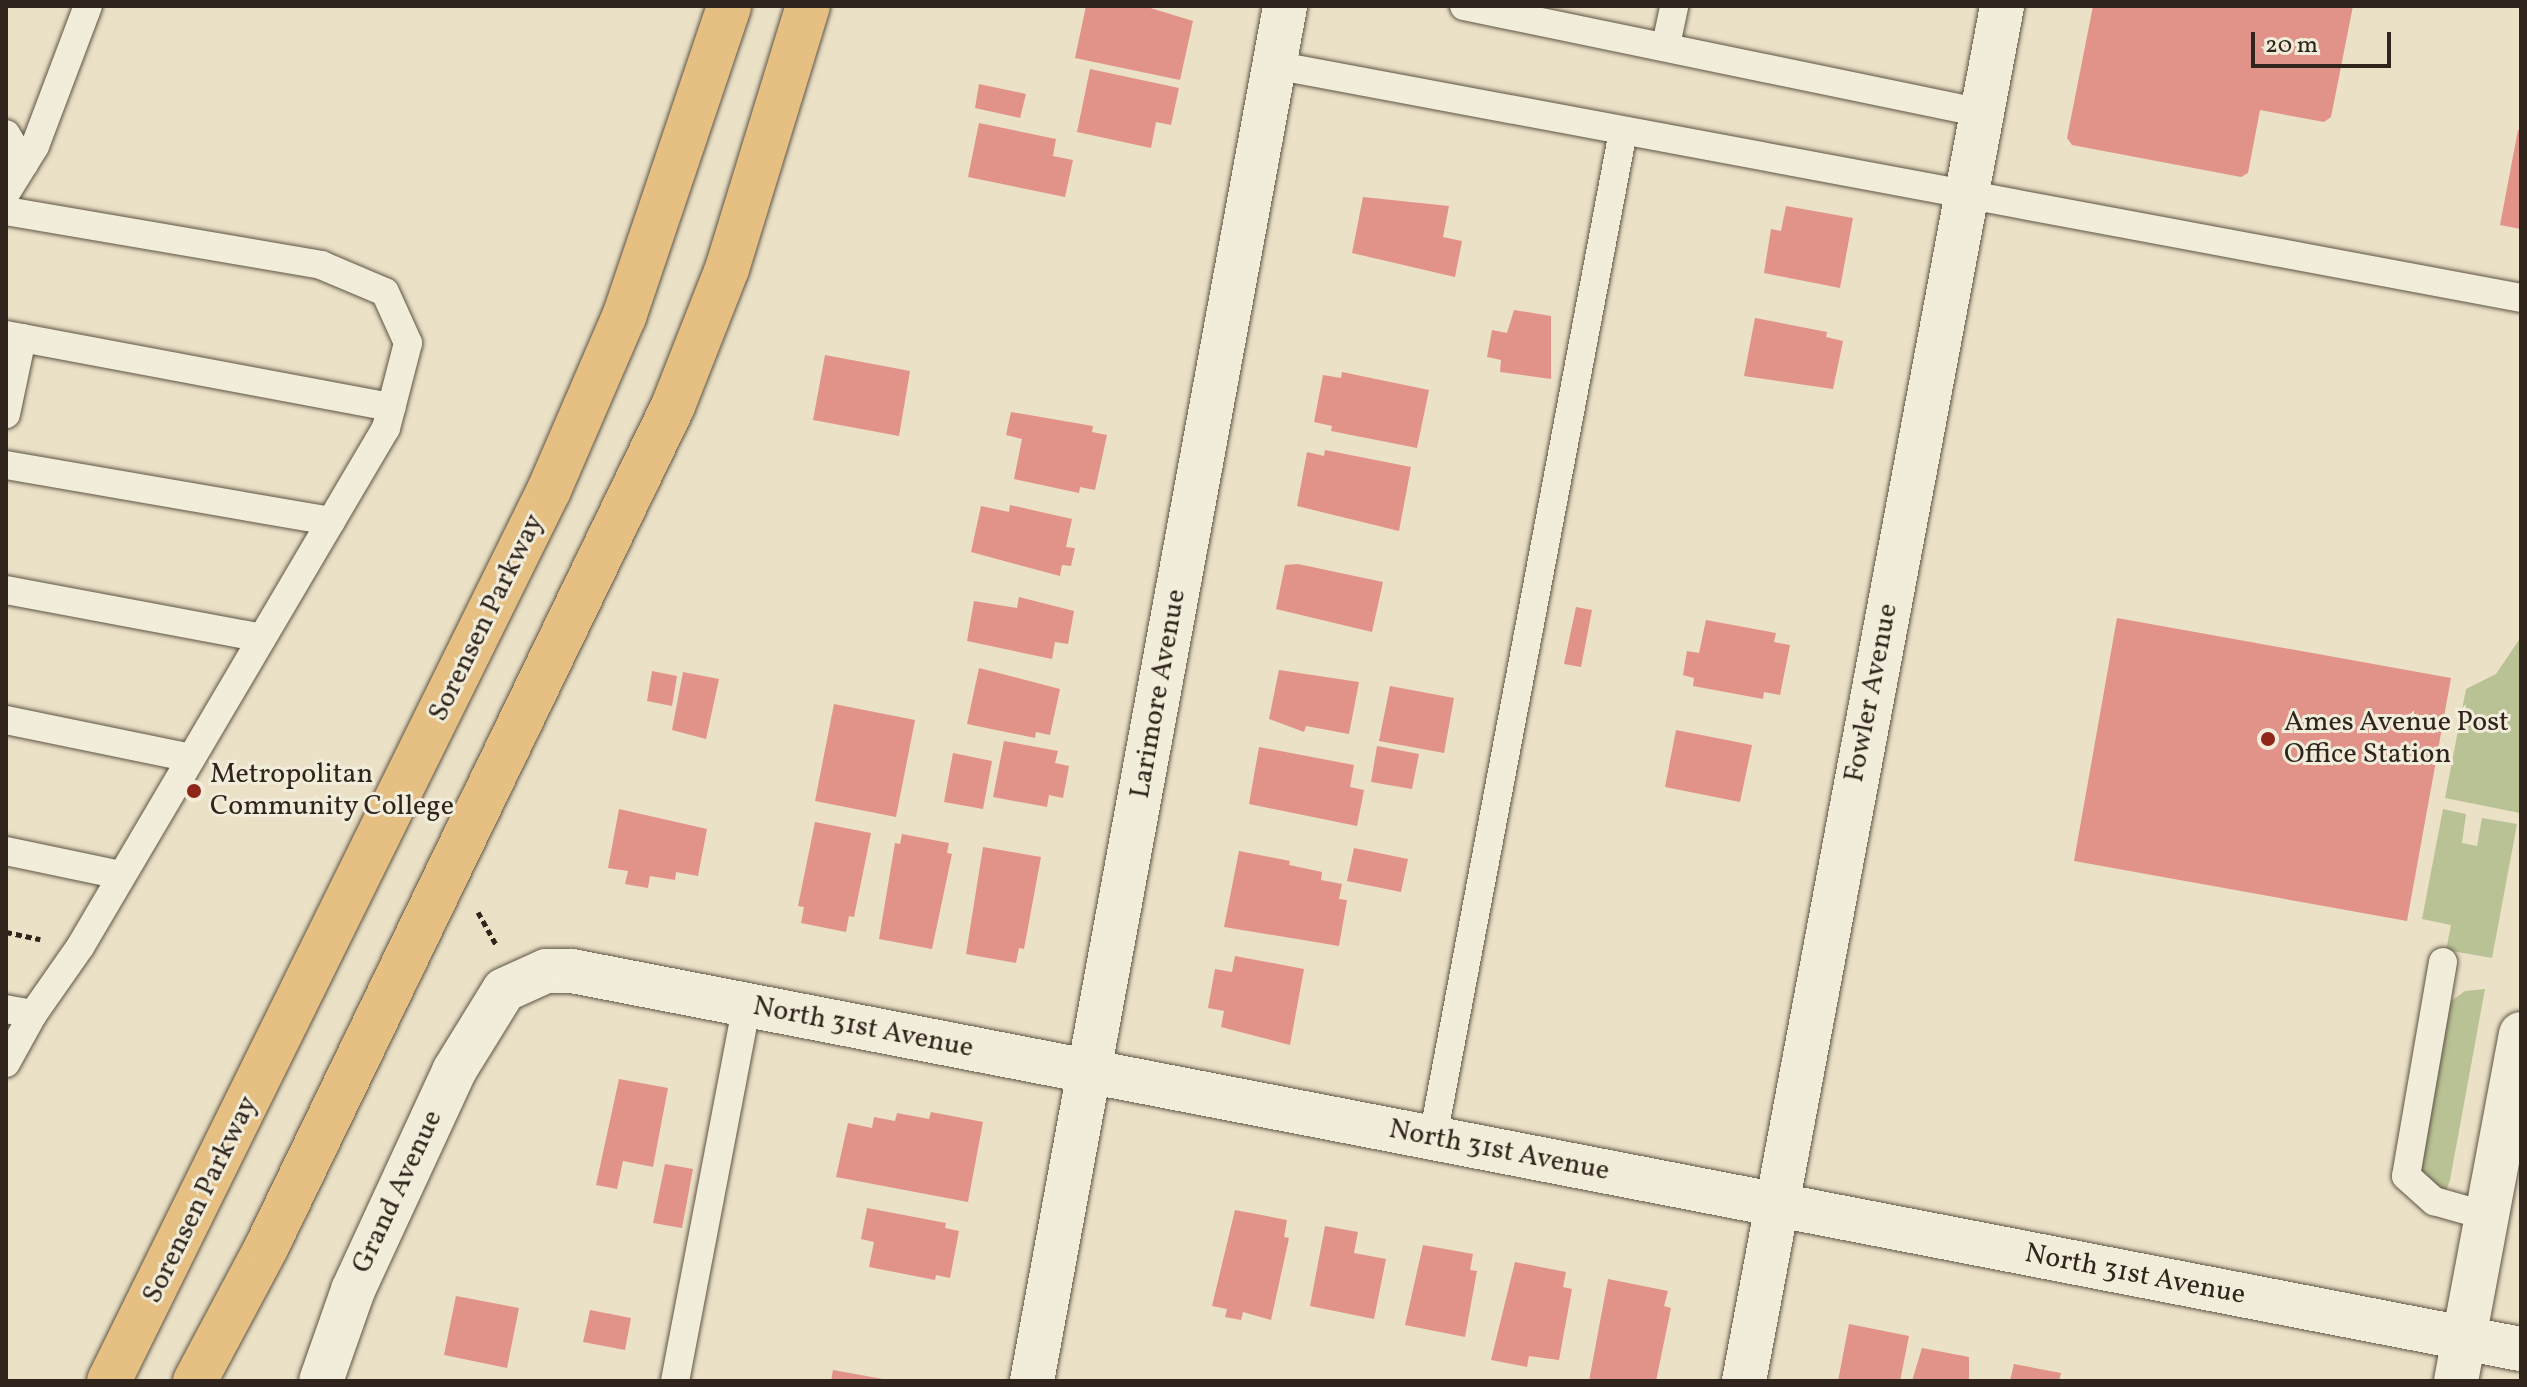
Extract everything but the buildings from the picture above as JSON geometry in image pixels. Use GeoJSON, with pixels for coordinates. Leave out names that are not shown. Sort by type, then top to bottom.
{"type":"FeatureCollection","features":[{"type":"Feature","properties":{"kind":"main road","name":"Sorensen Parkway"},"geometry":{"type":"LineString","coordinates":[[109,1381],[549,490],[624,317],[729,6]]}},
{"type":"Feature","properties":{"kind":"main road"},"geometry":{"type":"LineString","coordinates":[[195,1381],[267,1246],[673,406],[727,269],[808,6]]}},
{"type":"Feature","properties":{"kind":"street","name":"Larimore Avenue"},"geometry":{"type":"LineString","coordinates":[[1032,1381],[1285,6]]}},
{"type":"Feature","properties":{"kind":"street","name":"Fowler Avenue"},"geometry":{"type":"LineString","coordinates":[[1744,1381],[2002,6]]}},
{"type":"Feature","properties":{"kind":"street","name":"North 31st Avenue"},"geometry":{"type":"LineString","coordinates":[[488,1009],[516,981],[546,971],[572,971],[1433,1137],[1775,1207],[2521,1349]]}},
{"type":"Feature","properties":{"kind":"street","name":"Grand Avenue"},"geometry":{"type":"LineString","coordinates":[[321,1381],[353,1290],[488,1009]]}},
{"type":"Feature","properties":{"kind":"street"},"geometry":{"type":"LineString","coordinates":[[2456,1381],[2487,1216],[2513,1119],[2521,1034]]}},
{"type":"Feature","properties":{"kind":"lane"},"geometry":{"type":"LineString","coordinates":[[6,193],[24,164],[88,6]]}},
{"type":"Feature","properties":{"kind":"lane"},"geometry":{"type":"LineString","coordinates":[[1464,6],[1666,45],[1982,113]]}},
{"type":"Feature","properties":{"kind":"lane"},"geometry":{"type":"LineString","coordinates":[[1666,45],[1674,6]]}},
{"type":"Feature","properties":{"kind":"lane"},"geometry":{"type":"LineString","coordinates":[[1274,65],[2521,298]]}},
{"type":"Feature","properties":{"kind":"lane"},"geometry":{"type":"LineString","coordinates":[[1433,1137],[1623,131]]}},
{"type":"Feature","properties":{"kind":"lane"},"geometry":{"type":"LineString","coordinates":[[6,134],[24,164]]}},
{"type":"Feature","properties":{"kind":"lane"},"geometry":{"type":"LineString","coordinates":[[6,211],[321,265],[385,292],[408,343],[386,428],[121,875],[19,1011],[6,1063]]}},
{"type":"Feature","properties":{"kind":"lane"},"geometry":{"type":"LineString","coordinates":[[6,414],[14,336],[392,407]]}},
{"type":"Feature","properties":{"kind":"lane"},"geometry":{"type":"LineString","coordinates":[[6,465],[331,521]]}},
{"type":"Feature","properties":{"kind":"lane"},"geometry":{"type":"LineString","coordinates":[[6,590],[262,638]]}},
{"type":"Feature","properties":{"kind":"lane"},"geometry":{"type":"LineString","coordinates":[[6,720],[191,758]]}},
{"type":"Feature","properties":{"kind":"lane"},"geometry":{"type":"LineString","coordinates":[[6,851],[121,875]]}},
{"type":"Feature","properties":{"kind":"lane"},"geometry":{"type":"LineString","coordinates":[[2443,962],[2406,1176],[2434,1201],[2487,1216]]}},
{"type":"Feature","properties":{"kind":"lane"},"geometry":{"type":"LineString","coordinates":[[675,1381],[747,1005]]}},
{"type":"Feature","properties":{"kind":"green space"},"geometry":{"type":"Polygon","coordinates":[[[2521,637],[2520,813],[2445,798],[2466,689],[2496,674],[2521,637]]]}},
{"type":"Feature","properties":{"kind":"green space"},"geometry":{"type":"Polygon","coordinates":[[[2443,809],[2466,814],[2462,843],[2477,846],[2482,818],[2517,824],[2492,958],[2446,950],[2451,925],[2422,919],[2443,809]]]}},
{"type":"Feature","properties":{"kind":"green space"},"geometry":{"type":"Polygon","coordinates":[[[2485,989],[2450,1180],[2446,1191],[2440,1190],[2420,1171],[2451,1001],[2465,991],[2485,989]]]}},
{"type":"Feature","properties":{"kind":"place","name":"Ames Avenue Post Office Station"},"geometry":{"type":"Point","coordinates":[2268,739]}},
{"type":"Feature","properties":{"kind":"place","name":"Metropolitan Community College"},"geometry":{"type":"Point","coordinates":[194,791]}}]}
